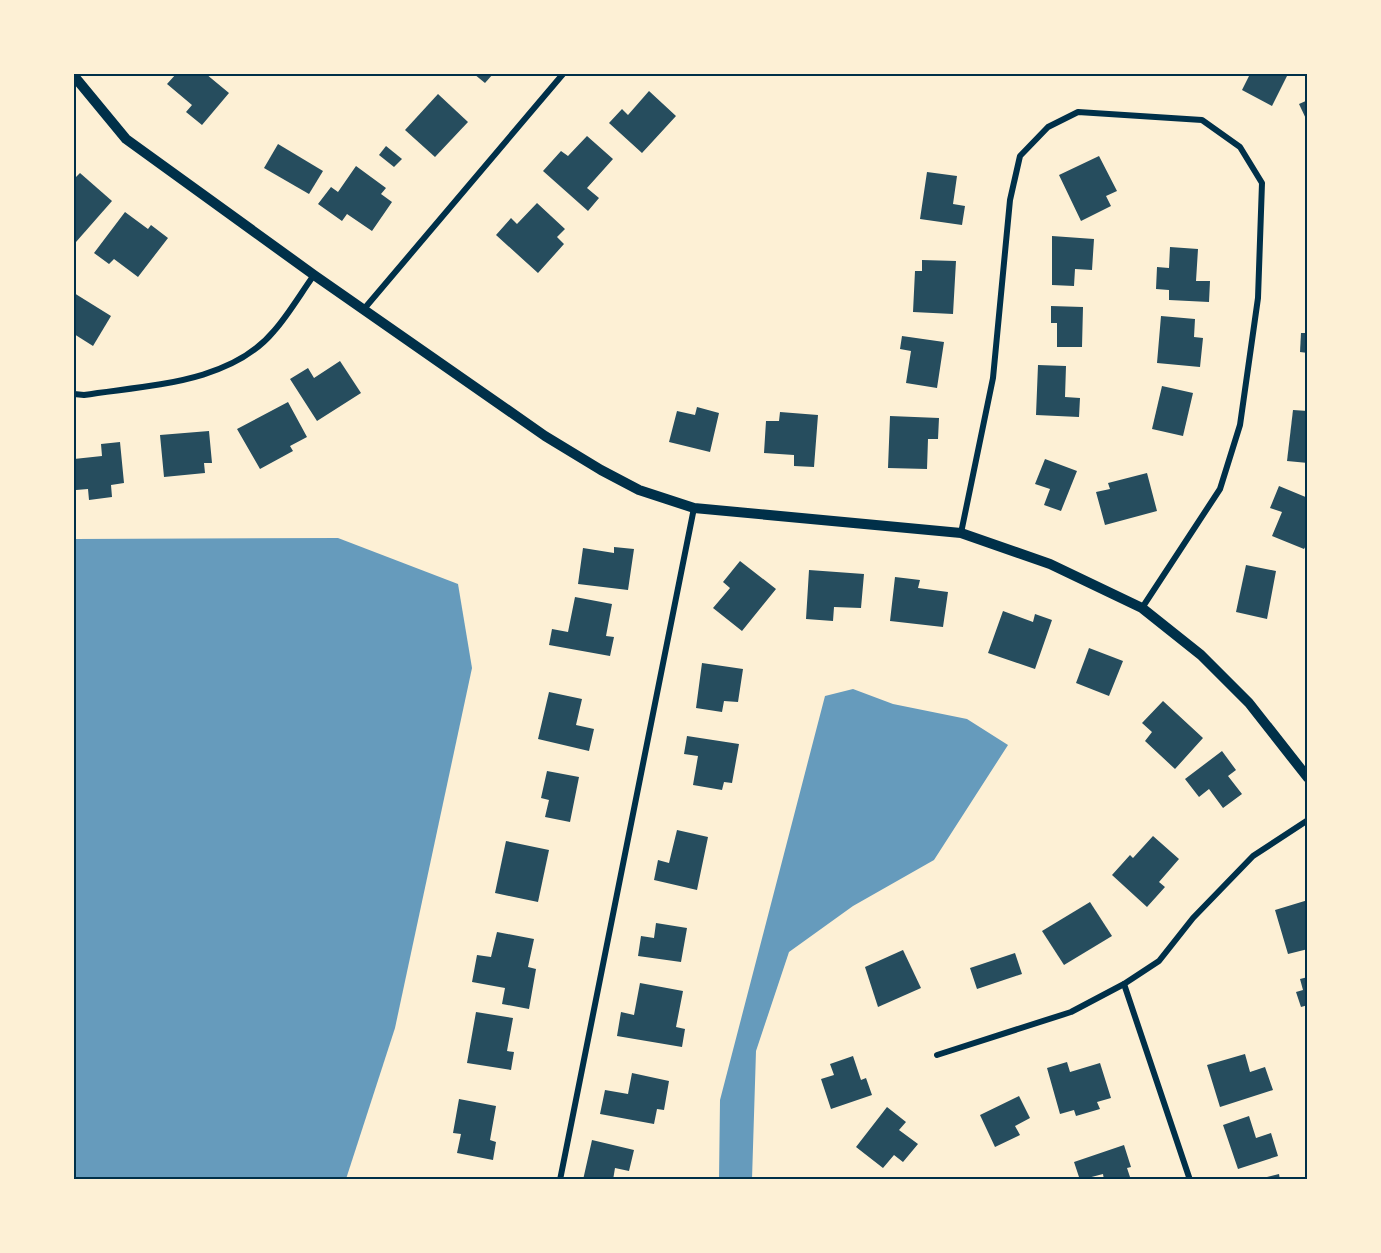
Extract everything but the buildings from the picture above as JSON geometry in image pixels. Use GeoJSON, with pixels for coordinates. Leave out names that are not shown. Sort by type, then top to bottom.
{"type":"FeatureCollection","features":[{"type":"Feature","properties":{"kind":"street"},"geometry":{"type":"LineString","coordinates":[[364,309],[563,74]]}},
{"type":"Feature","properties":{"kind":"street"},"geometry":{"type":"LineString","coordinates":[[74,76],[126,139],[314,275],[545,436],[601,470],[639,490],[694,508],[961,533],[1050,564],[1142,608],[1201,656],[1249,703],[1308,778]]}},
{"type":"Feature","properties":{"kind":"street"},"geometry":{"type":"LineString","coordinates":[[961,533],[993,378],[1010,200],[1020,156],[1048,127],[1078,112],[1202,120],[1240,147],[1262,183],[1258,298],[1240,425],[1220,489],[1142,608]]}},
{"type":"Feature","properties":{"kind":"street"},"geometry":{"type":"LineString","coordinates":[[74,394],[84,395],[183,380],[234,363],[273,333],[314,275]]}},
{"type":"Feature","properties":{"kind":"street"},"geometry":{"type":"LineString","coordinates":[[560,1179],[694,508]]}},
{"type":"Feature","properties":{"kind":"street"},"geometry":{"type":"LineString","coordinates":[[937,1055],[1071,1012],[1124,984],[1159,961],[1193,918],[1252,856],[1308,820]]}},
{"type":"Feature","properties":{"kind":"street"},"geometry":{"type":"LineString","coordinates":[[1124,984],[1190,1179]]}},
{"type":"Feature","properties":{"kind":"water"},"geometry":{"type":"Polygon","coordinates":[[[338,538],[458,584],[472,668],[395,1028],[346,1179],[74,1179],[74,539],[338,538]]]}},
{"type":"Feature","properties":{"kind":"water"},"geometry":{"type":"Polygon","coordinates":[[[853,689],[893,704],[967,719],[1008,745],[934,860],[853,906],[789,952],[756,1051],[752,1179],[719,1179],[720,1100],[825,696],[853,689]]]}}]}
